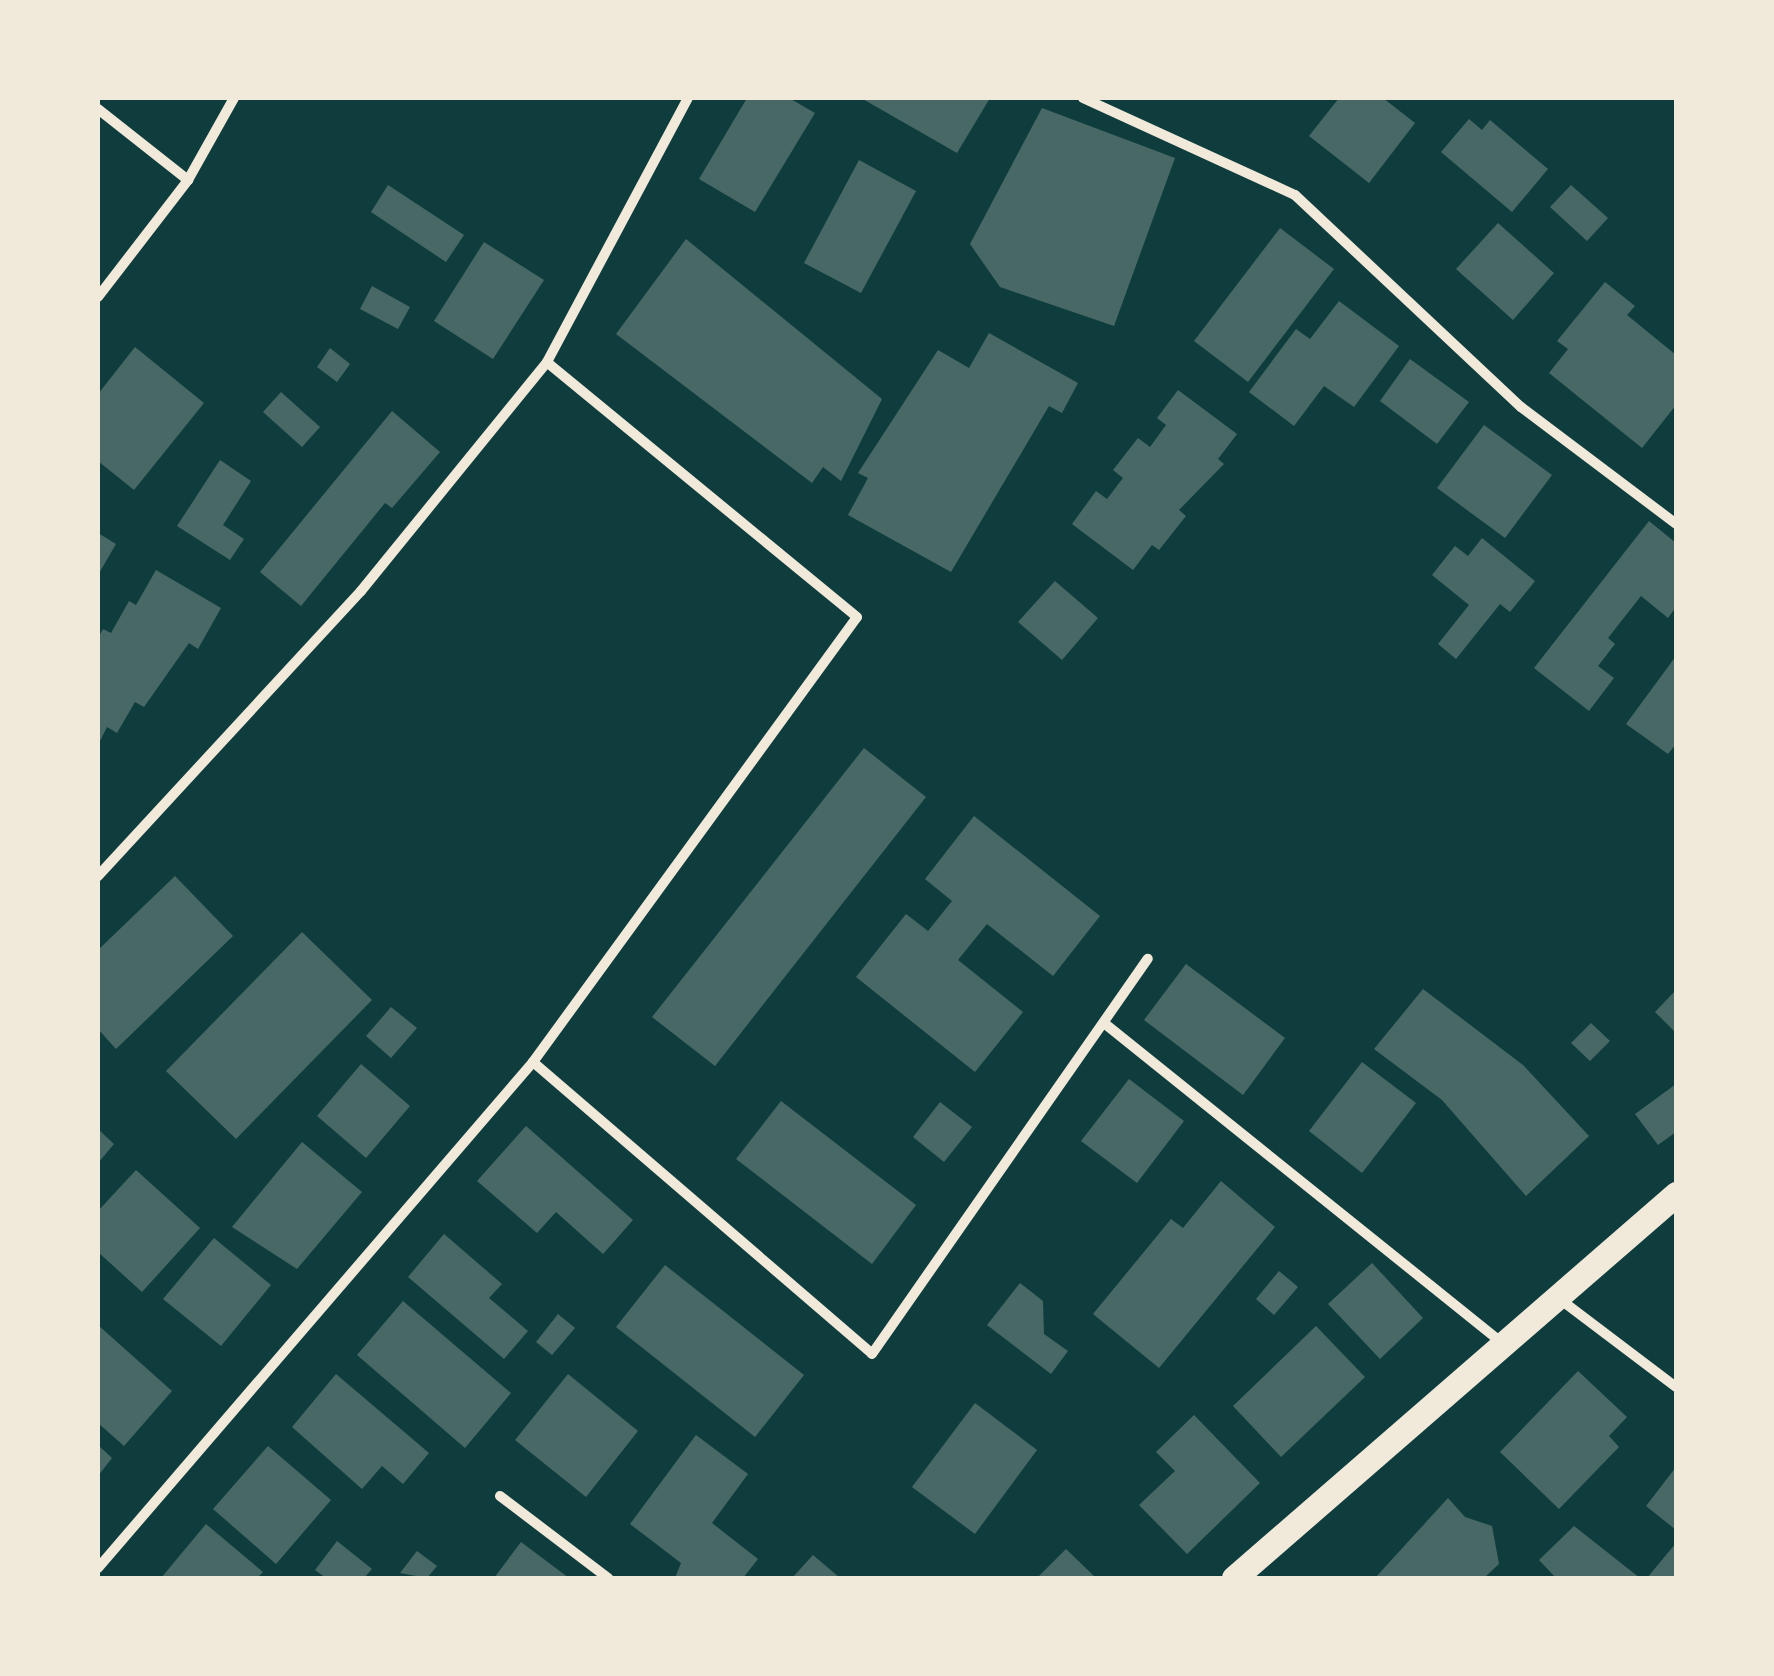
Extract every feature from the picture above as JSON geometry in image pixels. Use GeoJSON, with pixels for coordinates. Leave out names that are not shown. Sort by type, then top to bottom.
{"type":"FeatureCollection","features":[{"type":"Feature","properties":{"kind":"main road"},"geometry":{"type":"LineString","coordinates":[[1234,1578],[1676,1194]]}},
{"type":"Feature","properties":{"kind":"street"},"geometry":{"type":"LineString","coordinates":[[98,297],[188,180],[234,98]]}},
{"type":"Feature","properties":{"kind":"street"},"geometry":{"type":"LineString","coordinates":[[98,876],[361,590],[546,362],[688,98]]}},
{"type":"Feature","properties":{"kind":"street"},"geometry":{"type":"LineString","coordinates":[[1083,98],[1295,195],[1521,406],[1676,524]]}},
{"type":"Feature","properties":{"kind":"street"},"geometry":{"type":"LineString","coordinates":[[98,109],[188,180]]}},
{"type":"Feature","properties":{"kind":"street"},"geometry":{"type":"LineString","coordinates":[[98,1568],[533,1062],[857,617],[546,362]]}},
{"type":"Feature","properties":{"kind":"street"},"geometry":{"type":"LineString","coordinates":[[533,1062],[872,1354],[1148,959]]}},
{"type":"Feature","properties":{"kind":"street"},"geometry":{"type":"LineString","coordinates":[[1104,1023],[1503,1344]]}},
{"type":"Feature","properties":{"kind":"street"},"geometry":{"type":"LineString","coordinates":[[1556,1297],[1676,1387]]}},
{"type":"Feature","properties":{"kind":"street"},"geometry":{"type":"LineString","coordinates":[[500,1496],[608,1578]]}},
{"type":"Feature","properties":{"kind":"building"},"geometry":{"type":"Polygon","coordinates":[[[747,98],[789,98],[815,113],[755,212],[699,179],[747,98]]]}},
{"type":"Feature","properties":{"kind":"building"},"geometry":{"type":"Polygon","coordinates":[[[861,98],[990,98],[957,153],[861,98]]]}},
{"type":"Feature","properties":{"kind":"building"},"geometry":{"type":"Polygon","coordinates":[[[1339,98],[1383,98],[1415,123],[1369,183],[1309,136],[1339,98]]]}},
{"type":"Feature","properties":{"kind":"building"},"geometry":{"type":"Polygon","coordinates":[[[1042,108],[1175,158],[1114,326],[1000,287],[970,244],[1042,108]]]}},
{"type":"Feature","properties":{"kind":"building"},"geometry":{"type":"Polygon","coordinates":[[[1469,119],[1482,130],[1490,120],[1548,169],[1512,212],[1441,152],[1469,119]]]}},
{"type":"Feature","properties":{"kind":"building"},"geometry":{"type":"Polygon","coordinates":[[[859,160],[916,191],[861,293],[804,263],[859,160]]]}},
{"type":"Feature","properties":{"kind":"building"},"geometry":{"type":"Polygon","coordinates":[[[388,185],[464,235],[446,262],[371,212],[388,185]]]}},
{"type":"Feature","properties":{"kind":"building"},"geometry":{"type":"Polygon","coordinates":[[[1571,185],[1608,218],[1587,241],[1550,207],[1571,185]]]}},
{"type":"Feature","properties":{"kind":"building"},"geometry":{"type":"Polygon","coordinates":[[[1498,223],[1554,273],[1513,320],[1456,269],[1498,223]]]}},
{"type":"Feature","properties":{"kind":"building"},"geometry":{"type":"Polygon","coordinates":[[[1280,228],[1334,269],[1248,382],[1194,341],[1280,228]]]}},
{"type":"Feature","properties":{"kind":"building"},"geometry":{"type":"Polygon","coordinates":[[[686,239],[882,399],[841,481],[823,467],[812,483],[616,334],[686,239]]]}},
{"type":"Feature","properties":{"kind":"building"},"geometry":{"type":"Polygon","coordinates":[[[484,242],[544,280],[493,359],[434,321],[484,242]]]}},
{"type":"Feature","properties":{"kind":"building"},"geometry":{"type":"Polygon","coordinates":[[[1605,282],[1635,306],[1627,315],[1676,355],[1676,405],[1642,448],[1549,373],[1568,349],[1557,341],[1605,282]]]}},
{"type":"Feature","properties":{"kind":"building"},"geometry":{"type":"Polygon","coordinates":[[[372,286],[410,307],[398,329],[360,309],[372,286]]]}},
{"type":"Feature","properties":{"kind":"building"},"geometry":{"type":"Polygon","coordinates":[[[1339,301],[1399,346],[1354,407],[1324,386],[1294,426],[1249,392],[1296,329],[1310,339],[1339,301]]]}},
{"type":"Feature","properties":{"kind":"building"},"geometry":{"type":"Polygon","coordinates":[[[989,333],[1078,383],[1062,413],[1049,406],[951,572],[848,515],[868,478],[858,473],[938,350],[969,368],[989,333]]]}},
{"type":"Feature","properties":{"kind":"building"},"geometry":{"type":"Polygon","coordinates":[[[135,347],[204,403],[134,490],[98,461],[98,394],[135,347]]]}},
{"type":"Feature","properties":{"kind":"building"},"geometry":{"type":"Polygon","coordinates":[[[330,348],[350,364],[337,382],[317,367],[330,348]]]}},
{"type":"Feature","properties":{"kind":"building"},"geometry":{"type":"Polygon","coordinates":[[[1410,359],[1469,402],[1437,444],[1380,401],[1410,359]]]}},
{"type":"Feature","properties":{"kind":"building"},"geometry":{"type":"Polygon","coordinates":[[[1178,390],[1237,434],[1218,459],[1224,464],[1179,510],[1186,516],[1159,550],[1152,545],[1133,570],[1072,524],[1096,491],[1107,499],[1123,478],[1113,470],[1138,438],[1150,447],[1166,425],[1157,418],[1178,390]]]}},
{"type":"Feature","properties":{"kind":"building"},"geometry":{"type":"Polygon","coordinates":[[[281,392],[320,427],[302,447],[263,412],[281,392]]]}},
{"type":"Feature","properties":{"kind":"building"},"geometry":{"type":"Polygon","coordinates":[[[392,411],[440,452],[392,508],[385,503],[301,606],[260,572],[392,411]]]}},
{"type":"Feature","properties":{"kind":"building"},"geometry":{"type":"Polygon","coordinates":[[[1484,425],[1552,475],[1505,538],[1437,488],[1484,425]]]}},
{"type":"Feature","properties":{"kind":"building"},"geometry":{"type":"Polygon","coordinates":[[[220,460],[251,481],[223,525],[244,539],[230,560],[177,526],[220,460]]]}},
{"type":"Feature","properties":{"kind":"building"},"geometry":{"type":"Polygon","coordinates":[[[1649,521],[1676,543],[1676,607],[1668,618],[1641,596],[1608,638],[1615,644],[1598,666],[1614,678],[1589,711],[1534,668],[1649,521]]]}},
{"type":"Feature","properties":{"kind":"building"},"geometry":{"type":"Polygon","coordinates":[[[98,533],[116,544],[98,575],[98,533]]]}},
{"type":"Feature","properties":{"kind":"building"},"geometry":{"type":"Polygon","coordinates":[[[1482,538],[1535,581],[1510,612],[1500,604],[1456,659],[1438,644],[1469,605],[1432,575],[1455,546],[1468,556],[1482,538]]]}},
{"type":"Feature","properties":{"kind":"building"},"geometry":{"type":"Polygon","coordinates":[[[156,570],[221,608],[198,649],[189,643],[144,707],[135,702],[117,733],[107,727],[98,745],[98,638],[103,629],[111,633],[129,601],[136,605],[156,570]]]}},
{"type":"Feature","properties":{"kind":"building"},"geometry":{"type":"Polygon","coordinates":[[[1055,581],[1098,618],[1062,660],[1018,622],[1055,581]]]}},
{"type":"Feature","properties":{"kind":"building"},"geometry":{"type":"Polygon","coordinates":[[[1676,656],[1676,744],[1668,754],[1626,724],[1676,656]]]}},
{"type":"Feature","properties":{"kind":"building"},"geometry":{"type":"Polygon","coordinates":[[[864,748],[926,797],[715,1066],[652,1017],[864,748]]]}},
{"type":"Feature","properties":{"kind":"building"},"geometry":{"type":"Polygon","coordinates":[[[974,816],[1100,916],[1053,976],[987,924],[958,960],[1023,1012],[975,1072],[856,977],[906,914],[928,931],[952,901],[925,879],[974,816]]]}},
{"type":"Feature","properties":{"kind":"building"},"geometry":{"type":"Polygon","coordinates":[[[175,876],[233,936],[116,1049],[98,1029],[98,950],[175,876]]]}},
{"type":"Feature","properties":{"kind":"building"},"geometry":{"type":"Polygon","coordinates":[[[302,932],[372,1000],[236,1139],[166,1071],[302,932]]]}},
{"type":"Feature","properties":{"kind":"building"},"geometry":{"type":"Polygon","coordinates":[[[1186,964],[1285,1038],[1243,1095],[1144,1020],[1186,964]]]}},
{"type":"Feature","properties":{"kind":"building"},"geometry":{"type":"Polygon","coordinates":[[[1423,989],[1523,1065],[1589,1136],[1526,1196],[1442,1100],[1374,1049],[1423,989]]]}},
{"type":"Feature","properties":{"kind":"building"},"geometry":{"type":"Polygon","coordinates":[[[1676,994],[1676,1033],[1655,1012],[1676,994]]]}},
{"type":"Feature","properties":{"kind":"building"},"geometry":{"type":"Polygon","coordinates":[[[391,1007],[417,1028],[391,1058],[366,1036],[391,1007]]]}},
{"type":"Feature","properties":{"kind":"building"},"geometry":{"type":"Polygon","coordinates":[[[1591,1023],[1610,1041],[1590,1061],[1571,1043],[1591,1023]]]}},
{"type":"Feature","properties":{"kind":"building"},"geometry":{"type":"Polygon","coordinates":[[[1362,1062],[1416,1103],[1362,1173],[1309,1131],[1362,1062]]]}},
{"type":"Feature","properties":{"kind":"building"},"geometry":{"type":"Polygon","coordinates":[[[361,1064],[410,1106],[366,1158],[317,1116],[361,1064]]]}},
{"type":"Feature","properties":{"kind":"building"},"geometry":{"type":"Polygon","coordinates":[[[1129,1079],[1184,1121],[1137,1183],[1081,1141],[1129,1079]]]}},
{"type":"Feature","properties":{"kind":"building"},"geometry":{"type":"Polygon","coordinates":[[[1676,1084],[1676,1132],[1658,1145],[1635,1114],[1676,1084]]]}},
{"type":"Feature","properties":{"kind":"building"},"geometry":{"type":"Polygon","coordinates":[[[781,1101],[916,1205],[872,1264],[736,1159],[781,1101]]]}},
{"type":"Feature","properties":{"kind":"building"},"geometry":{"type":"Polygon","coordinates":[[[940,1102],[972,1127],[944,1162],[913,1137],[940,1102]]]}},
{"type":"Feature","properties":{"kind":"building"},"geometry":{"type":"Polygon","coordinates":[[[526,1126],[633,1220],[603,1254],[556,1212],[537,1233],[477,1181],[526,1126]]]}},
{"type":"Feature","properties":{"kind":"building"},"geometry":{"type":"Polygon","coordinates":[[[98,1129],[114,1144],[98,1163],[98,1129]]]}},
{"type":"Feature","properties":{"kind":"building"},"geometry":{"type":"Polygon","coordinates":[[[302,1142],[362,1192],[297,1269],[232,1227],[302,1142]]]}},
{"type":"Feature","properties":{"kind":"building"},"geometry":{"type":"Polygon","coordinates":[[[136,1170],[200,1228],[142,1292],[98,1252],[98,1211],[136,1170]]]}},
{"type":"Feature","properties":{"kind":"building"},"geometry":{"type":"Polygon","coordinates":[[[1221,1181],[1275,1227],[1159,1368],[1093,1314],[1171,1219],[1183,1228],[1221,1181]]]}},
{"type":"Feature","properties":{"kind":"building"},"geometry":{"type":"Polygon","coordinates":[[[444,1234],[502,1284],[489,1298],[528,1331],[504,1359],[408,1277],[444,1234]]]}},
{"type":"Feature","properties":{"kind":"building"},"geometry":{"type":"Polygon","coordinates":[[[214,1238],[271,1285],[221,1346],[163,1299],[214,1238]]]}},
{"type":"Feature","properties":{"kind":"building"},"geometry":{"type":"Polygon","coordinates":[[[1372,1263],[1423,1318],[1380,1359],[1328,1304],[1372,1263]]]}},
{"type":"Feature","properties":{"kind":"building"},"geometry":{"type":"Polygon","coordinates":[[[665,1265],[804,1375],[755,1437],[616,1327],[665,1265]]]}},
{"type":"Feature","properties":{"kind":"building"},"geometry":{"type":"Polygon","coordinates":[[[1279,1271],[1298,1287],[1274,1315],[1256,1299],[1279,1271]]]}},
{"type":"Feature","properties":{"kind":"building"},"geometry":{"type":"Polygon","coordinates":[[[1020,1283],[1043,1301],[1044,1334],[1068,1351],[1051,1374],[987,1325],[1020,1283]]]}},
{"type":"Feature","properties":{"kind":"building"},"geometry":{"type":"Polygon","coordinates":[[[403,1301],[511,1393],[465,1448],[357,1355],[403,1301]]]}},
{"type":"Feature","properties":{"kind":"building"},"geometry":{"type":"Polygon","coordinates":[[[558,1314],[575,1328],[552,1355],[536,1342],[558,1314]]]}},
{"type":"Feature","properties":{"kind":"building"},"geometry":{"type":"Polygon","coordinates":[[[98,1325],[172,1391],[124,1446],[98,1423],[98,1325]]]}},
{"type":"Feature","properties":{"kind":"building"},"geometry":{"type":"Polygon","coordinates":[[[1316,1326],[1365,1377],[1281,1457],[1233,1406],[1316,1326]]]}},
{"type":"Feature","properties":{"kind":"building"},"geometry":{"type":"Polygon","coordinates":[[[1578,1371],[1627,1417],[1609,1436],[1619,1447],[1559,1509],[1500,1452],[1578,1371]]]}},
{"type":"Feature","properties":{"kind":"building"},"geometry":{"type":"Polygon","coordinates":[[[336,1374],[429,1453],[403,1484],[382,1466],[362,1489],[292,1427],[336,1374]]]}},
{"type":"Feature","properties":{"kind":"building"},"geometry":{"type":"Polygon","coordinates":[[[568,1374],[638,1431],[586,1497],[515,1440],[568,1374]]]}},
{"type":"Feature","properties":{"kind":"building"},"geometry":{"type":"Polygon","coordinates":[[[975,1403],[1037,1450],[975,1534],[912,1487],[975,1403]]]}},
{"type":"Feature","properties":{"kind":"building"},"geometry":{"type":"Polygon","coordinates":[[[1194,1415],[1260,1483],[1187,1554],[1139,1505],[1175,1471],[1156,1452],[1194,1415]]]}},
{"type":"Feature","properties":{"kind":"building"},"geometry":{"type":"Polygon","coordinates":[[[696,1435],[748,1474],[712,1523],[758,1559],[743,1578],[675,1578],[681,1563],[630,1524],[696,1435]]]}},
{"type":"Feature","properties":{"kind":"building"},"geometry":{"type":"Polygon","coordinates":[[[98,1445],[112,1458],[98,1476],[98,1445]]]}},
{"type":"Feature","properties":{"kind":"building"},"geometry":{"type":"Polygon","coordinates":[[[268,1446],[331,1500],[276,1564],[213,1509],[268,1446]]]}},
{"type":"Feature","properties":{"kind":"building"},"geometry":{"type":"Polygon","coordinates":[[[1676,1467],[1676,1530],[1646,1506],[1676,1467]]]}},
{"type":"Feature","properties":{"kind":"building"},"geometry":{"type":"Polygon","coordinates":[[[1448,1498],[1465,1517],[1492,1526],[1499,1564],[1484,1578],[1375,1578],[1448,1498]]]}},
{"type":"Feature","properties":{"kind":"building"},"geometry":{"type":"Polygon","coordinates":[[[206,1524],[263,1572],[257,1578],[161,1578],[206,1524]]]}},
{"type":"Feature","properties":{"kind":"building"},"geometry":{"type":"Polygon","coordinates":[[[1574,1526],[1640,1578],[1556,1578],[1539,1560],[1574,1526]]]}},
{"type":"Feature","properties":{"kind":"building"},"geometry":{"type":"Polygon","coordinates":[[[337,1541],[372,1569],[364,1578],[326,1578],[315,1570],[337,1541]]]}},
{"type":"Feature","properties":{"kind":"building"},"geometry":{"type":"Polygon","coordinates":[[[521,1542],[569,1578],[494,1578],[521,1542]]]}},
{"type":"Feature","properties":{"kind":"building"},"geometry":{"type":"Polygon","coordinates":[[[1676,1543],[1676,1578],[1647,1578],[1676,1543]]]}},
{"type":"Feature","properties":{"kind":"building"},"geometry":{"type":"Polygon","coordinates":[[[1066,1549],[1096,1578],[1037,1578],[1066,1549]]]}},
{"type":"Feature","properties":{"kind":"building"},"geometry":{"type":"Polygon","coordinates":[[[417,1551],[437,1566],[427,1578],[400,1573],[417,1551]]]}},
{"type":"Feature","properties":{"kind":"building"},"geometry":{"type":"Polygon","coordinates":[[[813,1555],[840,1578],[792,1578],[813,1555]]]}}]}
